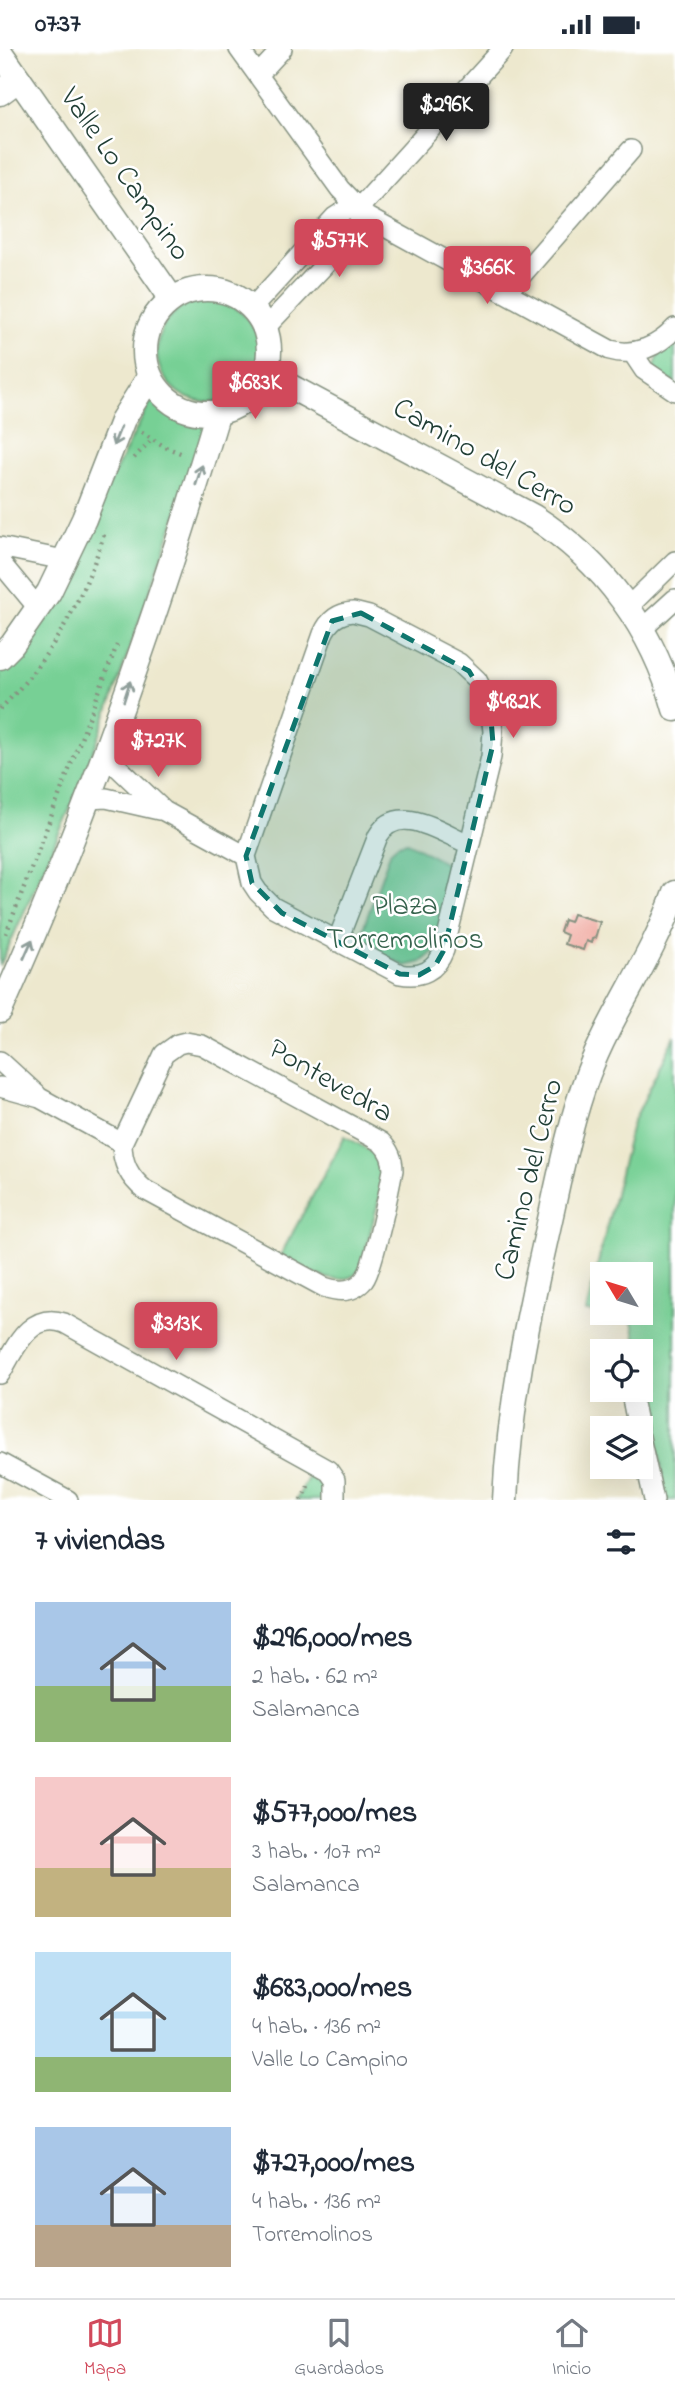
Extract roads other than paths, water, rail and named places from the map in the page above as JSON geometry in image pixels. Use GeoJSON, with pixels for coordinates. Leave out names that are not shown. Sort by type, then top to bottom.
{"type":"FeatureCollection","features":[{"type":"Feature","properties":{"kind":"street"},"geometry":{"type":"LineString","coordinates":[[239,49],[340,189],[377,223],[617,352],[632,352],[660,342],[675,328]]}},
{"type":"Feature","properties":{"kind":"street"},"geometry":{"type":"LineString","coordinates":[[258,75],[282,49]]}},
{"type":"Feature","properties":{"kind":"street"},"geometry":{"type":"LineString","coordinates":[[0,657],[12,645],[49,592],[84,519],[123,419],[150,376],[157,389],[178,406],[204,413],[232,408],[245,401],[263,378],[269,362],[269,344],[259,318],[354,234],[360,223],[359,209],[503,49]]}},
{"type":"Feature","properties":{"kind":"street","name":"Valle Lo Campino"},"geometry":{"type":"LineString","coordinates":[[0,52],[10,86],[172,299]]}},
{"type":"Feature","properties":{"kind":"street"},"geometry":{"type":"LineString","coordinates":[[506,293],[631,150]]}},
{"type":"Feature","properties":{"kind":"street","name":"Valle Lo Campino"},"geometry":{"type":"LineString","coordinates":[[150,376],[145,348],[147,334],[153,321],[172,299],[208,288],[232,293],[259,318]]}},
{"type":"Feature","properties":{"kind":"street"},"geometry":{"type":"LineString","coordinates":[[632,352],[644,370],[675,391]]}},
{"type":"Feature","properties":{"kind":"street","name":"Camino del Cerro"},"geometry":{"type":"LineString","coordinates":[[263,378],[279,381],[534,517],[559,533],[601,573],[628,607],[658,660],[675,709]]}},
{"type":"Feature","properties":{"kind":"street"},"geometry":{"type":"LineString","coordinates":[[0,1011],[40,922],[106,756],[192,458],[218,412]]}},
{"type":"Feature","properties":{"kind":"street"},"geometry":{"type":"LineString","coordinates":[[0,547],[64,560]]}},
{"type":"Feature","properties":{"kind":"street"},"geometry":{"type":"LineString","coordinates":[[628,607],[675,561]]}},
{"type":"Feature","properties":{"kind":"street"},"geometry":{"type":"LineString","coordinates":[[0,562],[38,608]]}},
{"type":"Feature","properties":{"kind":"street"},"geometry":{"type":"LineString","coordinates":[[642,629],[675,599]]}},
{"type":"Feature","properties":{"kind":"street"},"geometry":{"type":"LineString","coordinates":[[354,611],[369,616],[459,663],[477,680],[485,693],[493,719],[493,744],[469,844],[441,959],[428,972],[419,975],[400,974],[282,913],[265,900],[252,883],[246,856],[323,633],[338,616],[354,611]]}},
{"type":"Feature","properties":{"kind":"street"},"geometry":{"type":"LineString","coordinates":[[106,756],[164,811],[246,856]]}},
{"type":"Feature","properties":{"kind":"street"},"geometry":{"type":"LineString","coordinates":[[89,799],[106,799],[164,811]]}},
{"type":"Feature","properties":{"kind":"street"},"geometry":{"type":"LineString","coordinates":[[337,942],[378,836],[387,825],[393,821],[408,819],[469,844]]}},
{"type":"Feature","properties":{"kind":"street","name":"Camino del Cerro"},"geometry":{"type":"LineString","coordinates":[[505,1500],[510,1428],[520,1358],[573,1124],[608,1028],[652,950],[675,893]]}},
{"type":"Feature","properties":{"kind":"street","name":"Pontevedra"},"geometry":{"type":"LineString","coordinates":[[186,1042],[202,1045],[387,1147],[393,1170],[369,1271],[359,1285],[351,1289],[342,1291],[324,1287],[136,1183],[124,1165],[122,1143],[164,1054],[186,1042]]}},
{"type":"Feature","properties":{"kind":"street"},"geometry":{"type":"LineString","coordinates":[[0,1062],[40,1098],[122,1143]]}},
{"type":"Feature","properties":{"kind":"street"},"geometry":{"type":"LineString","coordinates":[[0,1087],[40,1098]]}},
{"type":"Feature","properties":{"kind":"street"},"geometry":{"type":"LineString","coordinates":[[0,1374],[30,1327],[43,1321],[64,1323],[328,1470],[335,1481],[335,1500]]}},
{"type":"Feature","properties":{"kind":"street"},"geometry":{"type":"LineString","coordinates":[[0,1464],[68,1500]]}},
{"type":"Feature","properties":{"kind":"street"},"geometry":{"type":"LineString","coordinates":[[649,1479],[654,1500]]}},
{"type":"Feature","properties":{"kind":"park label","name":"Plaza Torremolinos"},"geometry":{"type":"Point","coordinates":[405,924]}}]}
